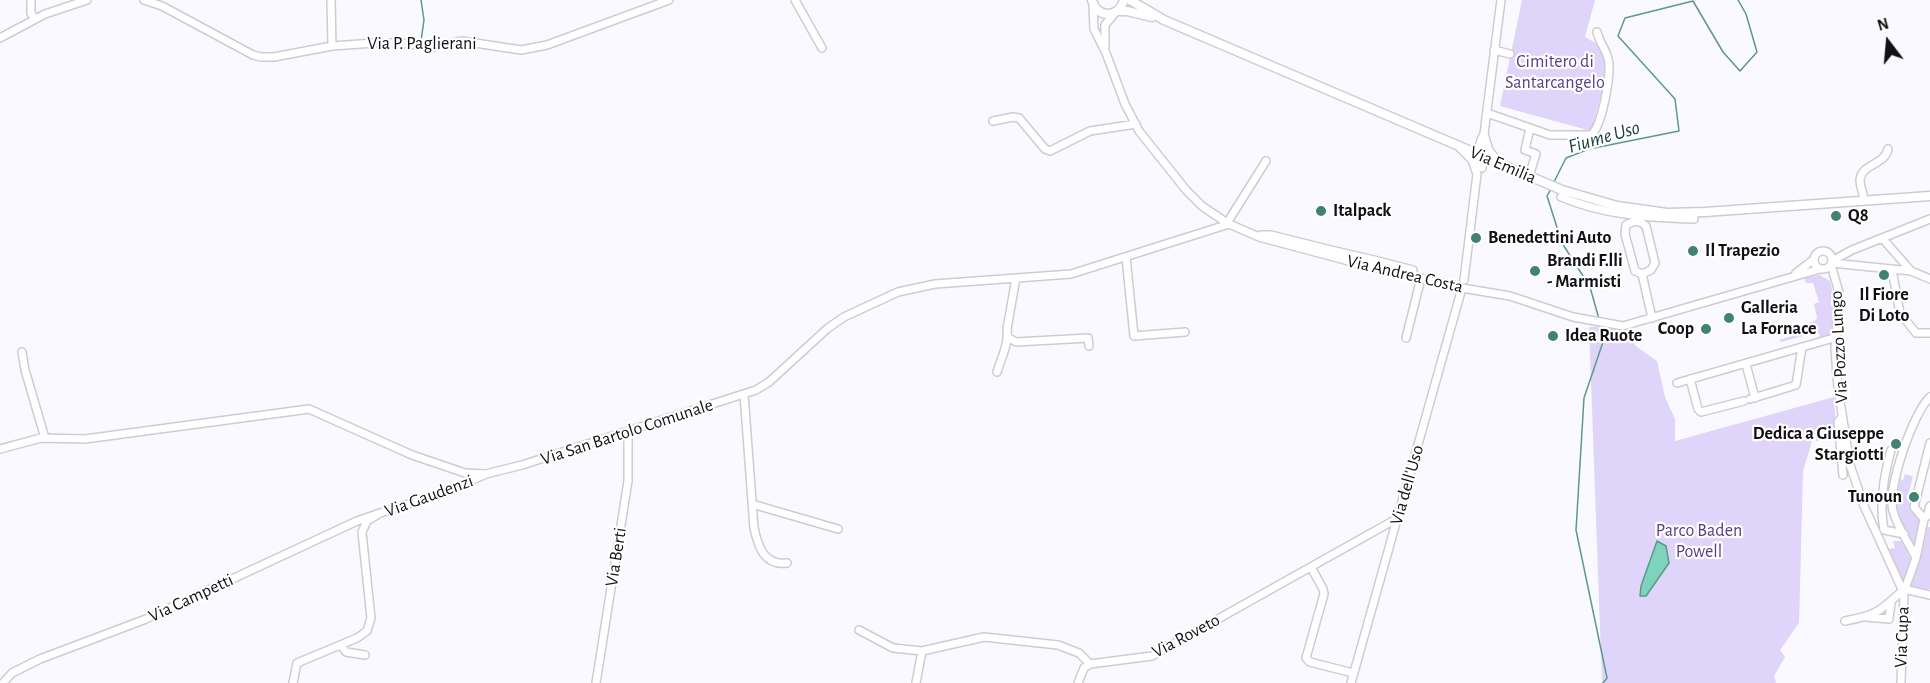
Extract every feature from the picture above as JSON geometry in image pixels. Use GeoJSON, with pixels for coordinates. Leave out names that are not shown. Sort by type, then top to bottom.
{"type":"FeatureCollection","features":[{"type":"Feature","properties":{"kind":"main road"},"geometry":{"type":"LineString","coordinates":[[1116,12],[1124,0]]}},
{"type":"Feature","properties":{"kind":"main road","name":"Via Emilia"},"geometry":{"type":"LineString","coordinates":[[1130,0],[1164,20],[1481,156],[1574,195],[1617,206],[1644,211],[1694,212],[1930,196]]}},
{"type":"Feature","properties":{"kind":"main road","name":"Via Emilia"},"geometry":{"type":"LineString","coordinates":[[1091,2],[1104,14],[1127,11],[1164,20]]}},
{"type":"Feature","properties":{"kind":"street"},"geometry":{"type":"LineString","coordinates":[[31,0],[31,13],[35,19]]}},
{"type":"Feature","properties":{"kind":"street"},"geometry":{"type":"LineString","coordinates":[[0,38],[63,6],[87,0]]}},
{"type":"Feature","properties":{"kind":"street","name":"Via P. Paglierani"},"geometry":{"type":"LineString","coordinates":[[144,0],[162,6],[254,55],[274,57],[332,46],[400,43],[432,47],[462,41],[528,50],[548,45],[669,0]]}},
{"type":"Feature","properties":{"kind":"street"},"geometry":{"type":"LineString","coordinates":[[331,0],[332,46]]}},
{"type":"Feature","properties":{"kind":"street"},"geometry":{"type":"LineString","coordinates":[[795,0],[822,48]]}},
{"type":"Feature","properties":{"kind":"street"},"geometry":{"type":"LineString","coordinates":[[1464,279],[1481,156],[1478,147],[1490,114],[1494,50],[1501,0]]}},
{"type":"Feature","properties":{"kind":"street","name":"Via Andrea Costa"},"geometry":{"type":"LineString","coordinates":[[1091,2],[1094,27],[1125,104],[1159,158],[1202,207],[1228,224],[1255,235],[1373,263],[1462,288],[1510,296],[1574,317],[1620,325],[1636,323],[1821,270]]}},
{"type":"Feature","properties":{"kind":"street","name":"Via Andrea Costa"},"geometry":{"type":"LineString","coordinates":[[1106,53],[1105,25],[1109,17],[1116,12]]}},
{"type":"Feature","properties":{"kind":"street"},"geometry":{"type":"LineString","coordinates":[[1490,114],[1550,135],[1591,135],[1597,128],[1609,69],[1608,59],[1597,32]]}},
{"type":"Feature","properties":{"kind":"street"},"geometry":{"type":"LineString","coordinates":[[1494,50],[1510,54]]}},
{"type":"Feature","properties":{"kind":"street"},"geometry":{"type":"LineString","coordinates":[[993,121],[1019,118],[1045,149],[1050,151],[1090,131],[1136,124]]}},
{"type":"Feature","properties":{"kind":"street"},"geometry":{"type":"LineString","coordinates":[[1530,128],[1525,150],[1536,154],[1532,177]]}},
{"type":"Feature","properties":{"kind":"street"},"geometry":{"type":"LineString","coordinates":[[1458,146],[1474,144],[1483,137]]}},
{"type":"Feature","properties":{"kind":"street"},"geometry":{"type":"LineString","coordinates":[[1483,137],[1489,150],[1501,164]]}},
{"type":"Feature","properties":{"kind":"street"},"geometry":{"type":"LineString","coordinates":[[1458,146],[1472,160],[1478,171]]}},
{"type":"Feature","properties":{"kind":"street"},"geometry":{"type":"LineString","coordinates":[[1864,199],[1860,179],[1862,174],[1883,159],[1888,149]]}},
{"type":"Feature","properties":{"kind":"street"},"geometry":{"type":"LineString","coordinates":[[1228,224],[1266,161]]}},
{"type":"Feature","properties":{"kind":"street"},"geometry":{"type":"LineString","coordinates":[[1478,171],[1490,164],[1501,164]]}},
{"type":"Feature","properties":{"kind":"street"},"geometry":{"type":"LineString","coordinates":[[1561,197],[1601,211],[1639,217],[1694,219],[1694,212]]}},
{"type":"Feature","properties":{"kind":"street"},"geometry":{"type":"LineString","coordinates":[[1852,250],[1821,270],[1815,266],[1813,260],[1820,251],[1829,253],[1852,250],[1930,219]]}},
{"type":"Feature","properties":{"kind":"street"},"geometry":{"type":"LineString","coordinates":[[1635,221],[1646,226],[1655,263],[1651,270],[1642,274],[1635,271],[1625,234],[1629,223],[1635,221]]}},
{"type":"Feature","properties":{"kind":"street","name":"Via San Bartolo Comunale"},"geometry":{"type":"LineString","coordinates":[[0,449],[29,440],[85,439],[309,409],[412,455],[465,473],[486,474],[522,465],[744,394],[769,382],[828,328],[844,317],[898,292],[935,284],[1071,274],[1228,224]]}},
{"type":"Feature","properties":{"kind":"street"},"geometry":{"type":"LineString","coordinates":[[1883,239],[1908,271]]}},
{"type":"Feature","properties":{"kind":"street"},"geometry":{"type":"LineString","coordinates":[[1829,253],[1832,263]]}},
{"type":"Feature","properties":{"kind":"street"},"geometry":{"type":"LineString","coordinates":[[1126,257],[1134,336],[1185,333]]}},
{"type":"Feature","properties":{"kind":"street","name":"Via Andrea Costa"},"geometry":{"type":"LineString","coordinates":[[1791,277],[1813,260]]}},
{"type":"Feature","properties":{"kind":"street"},"geometry":{"type":"LineString","coordinates":[[1832,263],[1908,271],[1930,279]]}},
{"type":"Feature","properties":{"kind":"street","name":"Via Pozzo Lungo"},"geometry":{"type":"LineString","coordinates":[[1832,263],[1839,299],[1835,349],[1842,417],[1854,478],[1887,558],[1904,587]]}},
{"type":"Feature","properties":{"kind":"street","name":"Via Pozzo Lungo"},"geometry":{"type":"LineString","coordinates":[[1821,270],[1834,277]]}},
{"type":"Feature","properties":{"kind":"street"},"geometry":{"type":"LineString","coordinates":[[1892,270],[1900,313],[1916,333],[1930,333]]}},
{"type":"Feature","properties":{"kind":"street"},"geometry":{"type":"LineString","coordinates":[[1895,284],[1899,276],[1908,271]]}},
{"type":"Feature","properties":{"kind":"street"},"geometry":{"type":"LineString","coordinates":[[1642,274],[1652,318]]}},
{"type":"Feature","properties":{"kind":"street"},"geometry":{"type":"LineString","coordinates":[[997,372],[1009,338],[1007,329],[1016,278]]}},
{"type":"Feature","properties":{"kind":"street"},"geometry":{"type":"LineString","coordinates":[[1406,338],[1421,278]]}},
{"type":"Feature","properties":{"kind":"street","name":"Via dell'Uso"},"geometry":{"type":"LineString","coordinates":[[1350,683],[1462,288]]}},
{"type":"Feature","properties":{"kind":"street"},"geometry":{"type":"LineString","coordinates":[[1677,383],[1837,337]]}},
{"type":"Feature","properties":{"kind":"street"},"geometry":{"type":"LineString","coordinates":[[1009,338],[1016,342],[1088,338],[1089,346]]}},
{"type":"Feature","properties":{"kind":"street"},"geometry":{"type":"LineString","coordinates":[[1816,343],[1832,345],[1835,349]]}},
{"type":"Feature","properties":{"kind":"street"},"geometry":{"type":"LineString","coordinates":[[1690,379],[1698,409],[1701,412],[1750,399],[1796,385],[1802,347]]}},
{"type":"Feature","properties":{"kind":"street"},"geometry":{"type":"LineString","coordinates":[[22,352],[45,438]]}},
{"type":"Feature","properties":{"kind":"street"},"geometry":{"type":"LineString","coordinates":[[1746,364],[1750,399]]}},
{"type":"Feature","properties":{"kind":"street"},"geometry":{"type":"LineString","coordinates":[[744,394],[757,544],[766,557],[777,564],[787,563]]}},
{"type":"Feature","properties":{"kind":"street"},"geometry":{"type":"LineString","coordinates":[[1916,558],[1893,513],[1892,500],[1905,447],[1922,405],[1930,397]]}},
{"type":"Feature","properties":{"kind":"street","name":"Via Pozzo Lungo"},"geometry":{"type":"LineString","coordinates":[[1842,417],[1838,422],[1843,475]]}},
{"type":"Feature","properties":{"kind":"street","name":"Via Berti"},"geometry":{"type":"LineString","coordinates":[[596,683],[628,481],[628,431]]}},
{"type":"Feature","properties":{"kind":"street"},"geometry":{"type":"LineString","coordinates":[[1925,522],[1916,512],[1915,502],[1930,443]]}},
{"type":"Feature","properties":{"kind":"street"},"geometry":{"type":"LineString","coordinates":[[1891,450],[1885,477],[1882,520],[1884,530],[1904,534]]}},
{"type":"Feature","properties":{"kind":"street","name":"Via Gaudenzi"},"geometry":{"type":"LineString","coordinates":[[293,683],[297,663],[341,645],[367,631],[371,618],[362,532],[367,520],[380,513],[434,496],[486,474]]}},
{"type":"Feature","properties":{"kind":"street"},"geometry":{"type":"LineString","coordinates":[[1866,617],[1891,603],[1904,587],[1916,558],[1930,506],[1915,502]]}},
{"type":"Feature","properties":{"kind":"street"},"geometry":{"type":"LineString","coordinates":[[752,504],[838,529]]}},
{"type":"Feature","properties":{"kind":"street","name":"Via Campetti"},"geometry":{"type":"LineString","coordinates":[[3,683],[12,673],[40,659],[146,619],[349,524],[380,513]]}},
{"type":"Feature","properties":{"kind":"street","name":"Via Roveto"},"geometry":{"type":"LineString","coordinates":[[1090,664],[1152,656],[1398,518]]}},
{"type":"Feature","properties":{"kind":"street"},"geometry":{"type":"LineString","coordinates":[[1311,567],[1324,594],[1306,658],[1310,662],[1353,674]]}},
{"type":"Feature","properties":{"kind":"street"},"geometry":{"type":"LineString","coordinates":[[1904,587],[1930,595]]}},
{"type":"Feature","properties":{"kind":"street","name":"Via Cupa"},"geometry":{"type":"LineString","coordinates":[[1901,683],[1904,587]]}},
{"type":"Feature","properties":{"kind":"street"},"geometry":{"type":"LineString","coordinates":[[1845,621],[1866,617],[1889,620],[1891,603]]}},
{"type":"Feature","properties":{"kind":"street"},"geometry":{"type":"LineString","coordinates":[[858,630],[893,648],[922,651],[984,637],[1058,645],[1079,653],[1090,664],[1084,669],[1078,683]]}},
{"type":"Feature","properties":{"kind":"street"},"geometry":{"type":"LineString","coordinates":[[341,645],[346,652],[365,655]]}},
{"type":"Feature","properties":{"kind":"street"},"geometry":{"type":"LineString","coordinates":[[916,683],[922,651]]}},
{"type":"Feature","properties":{"kind":"green space","name":"Cimitero di Santarcangelo"},"geometry":{"type":"Polygon","coordinates":[[[1522,0],[1595,0],[1585,37],[1603,47],[1609,67],[1591,131],[1500,106],[1522,0]]]}},
{"type":"Feature","properties":{"kind":"green space"},"geometry":{"type":"Polygon","coordinates":[[[1820,275],[1830,281],[1835,299],[1831,299],[1831,305],[1835,306],[1833,334],[1821,340],[1818,332],[1781,342],[1779,340],[1792,336],[1790,328],[1815,321],[1817,318],[1814,304],[1819,302],[1813,283],[1806,283],[1804,278],[1820,275]]]}},
{"type":"Feature","properties":{"kind":"green space","name":"Parco Baden Powell"},"geometry":{"type":"Polygon","coordinates":[[[1616,325],[1637,347],[1657,361],[1665,397],[1675,419],[1675,441],[1834,397],[1837,439],[1816,441],[1816,428],[1803,471],[1799,623],[1780,650],[1785,657],[1774,676],[1776,683],[1602,683],[1589,327],[1616,325]]]}},
{"type":"Feature","properties":{"kind":"green space"},"geometry":{"type":"Polygon","coordinates":[[[1905,474],[1913,476],[1908,497],[1913,500],[1911,511],[1925,527],[1930,527],[1930,589],[1917,589],[1905,582],[1894,566],[1888,549],[1895,548],[1893,541],[1903,541],[1910,558],[1915,558],[1893,513],[1896,478],[1903,480],[1905,474]]]}},
{"type":"Feature","properties":{"kind":"shaded area"},"geometry":{"type":"Polygon","coordinates":[[[1657,541],[1666,546],[1669,563],[1646,596],[1640,596],[1641,586],[1657,541]]]}},
{"type":"Feature","properties":{"kind":"waterway"},"geometry":{"type":"LineString","coordinates":[[421,0],[424,20],[421,41]]}},
{"type":"Feature","properties":{"kind":"waterway","name":"Fiume Uso"},"geometry":{"type":"LineString","coordinates":[[1554,182],[1566,158],[1589,149],[1679,131],[1675,99],[1618,36],[1625,18],[1693,1],[1723,52],[1740,71],[1757,52],[1746,14],[1738,0]]}},
{"type":"Feature","properties":{"kind":"waterway","name":"Fiume Uso"},"geometry":{"type":"LineString","coordinates":[[1551,189],[1547,196],[1562,243],[1590,287],[1599,319]]}},
{"type":"Feature","properties":{"kind":"waterway","name":"Fiume Uso"},"geometry":{"type":"LineString","coordinates":[[1600,324],[1604,339],[1584,398],[1576,530],[1607,678],[1603,683]]}},
{"type":"Feature","properties":{"kind":"place","name":"Italpack"},"geometry":{"type":"Point","coordinates":[1321,211]}},
{"type":"Feature","properties":{"kind":"place","name":"Q8"},"geometry":{"type":"Point","coordinates":[1836,216]}},
{"type":"Feature","properties":{"kind":"place","name":"Benedettini Auto"},"geometry":{"type":"Point","coordinates":[1476,238]}},
{"type":"Feature","properties":{"kind":"place","name":"Il Trapezio"},"geometry":{"type":"Point","coordinates":[1693,251]}},
{"type":"Feature","properties":{"kind":"place","name":"Brandi F.lli - Marmisti"},"geometry":{"type":"Point","coordinates":[1535,271]}},
{"type":"Feature","properties":{"kind":"place","name":"Il Fiore Di Loto"},"geometry":{"type":"Point","coordinates":[1884,275]}},
{"type":"Feature","properties":{"kind":"place","name":"Galleria La Fornace"},"geometry":{"type":"Point","coordinates":[1729,318]}},
{"type":"Feature","properties":{"kind":"place","name":"Coop"},"geometry":{"type":"Point","coordinates":[1706,329]}},
{"type":"Feature","properties":{"kind":"place","name":"Idea Ruote"},"geometry":{"type":"Point","coordinates":[1553,336]}},
{"type":"Feature","properties":{"kind":"place","name":"Dedica a Giuseppe Stargiotti"},"geometry":{"type":"Point","coordinates":[1896,444]}},
{"type":"Feature","properties":{"kind":"place","name":"Tunoun"},"geometry":{"type":"Point","coordinates":[1914,497]}}]}
